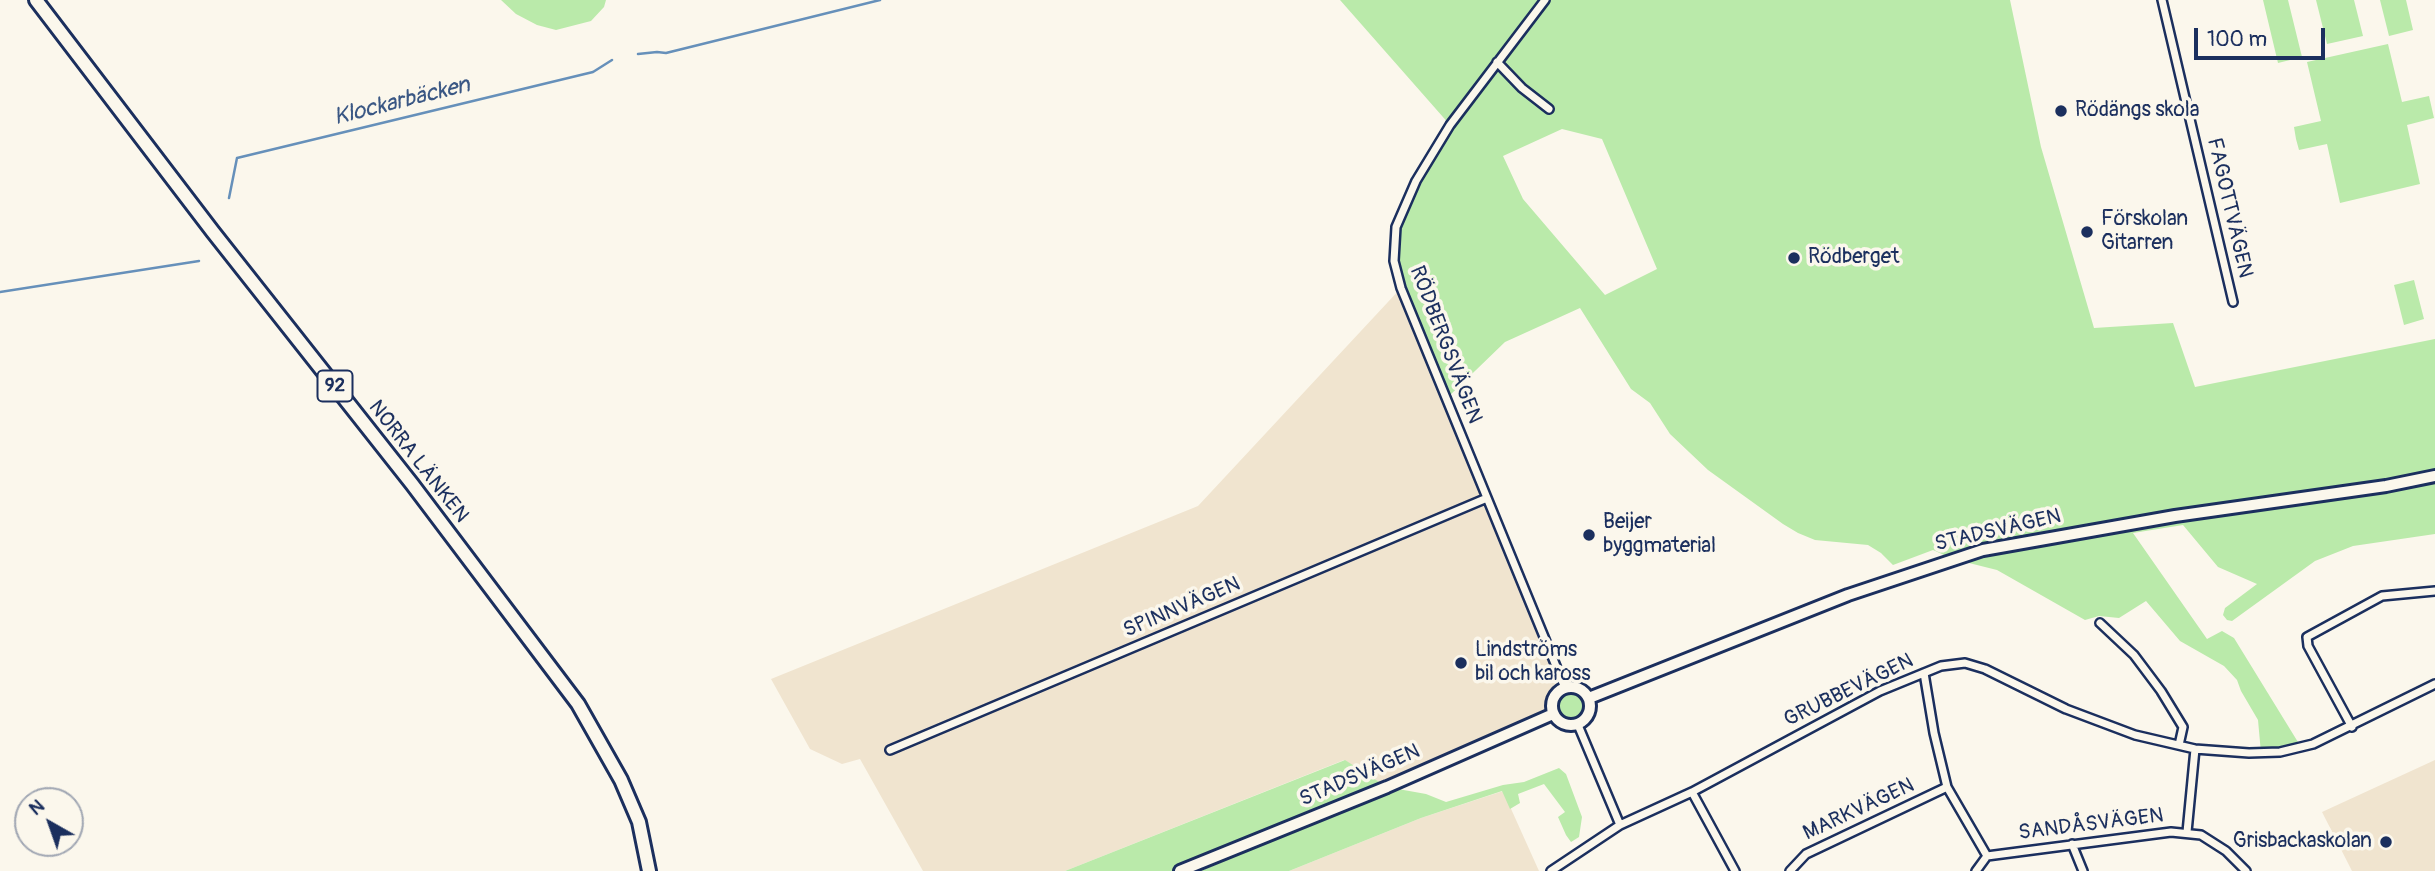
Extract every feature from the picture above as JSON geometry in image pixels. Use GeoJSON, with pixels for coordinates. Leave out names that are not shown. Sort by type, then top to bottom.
{"type":"FeatureCollection","features":[{"type":"Feature","properties":{"kind":"highway","name":"NORRA LÄNKEN"},"geometry":{"type":"LineString","coordinates":[[36,0],[578,704],[621,780],[639,822],[649,871]]}},
{"type":"Feature","properties":{"kind":"main road","name":"STADSVÄGEN"},"geometry":{"type":"LineString","coordinates":[[1589,698],[1860,591],[1983,550],[2175,516],[2386,486],[2435,476]]}},
{"type":"Feature","properties":{"kind":"main road"},"geometry":{"type":"LineString","coordinates":[[1576,687],[1589,698],[1590,713],[1578,725],[1566,726],[1553,714],[1553,699],[1565,688],[1576,687]]}},
{"type":"Feature","properties":{"kind":"main road","name":"STADSVÄGEN"},"geometry":{"type":"LineString","coordinates":[[1180,871],[1387,787],[1553,714]]}},
{"type":"Feature","properties":{"kind":"street","name":"RÖDBERGSVÄGEN"},"geometry":{"type":"LineString","coordinates":[[1545,0],[1450,125],[1416,181],[1396,226],[1394,261],[1401,288],[1565,688]]}},
{"type":"Feature","properties":{"kind":"street","name":"FAGOTTVÄGEN"},"geometry":{"type":"LineString","coordinates":[[2162,0],[2233,302]]}},
{"type":"Feature","properties":{"kind":"street"},"geometry":{"type":"LineString","coordinates":[[1497,62],[1549,109]]}},
{"type":"Feature","properties":{"kind":"street","name":"SPINNVÄGEN"},"geometry":{"type":"LineString","coordinates":[[890,750],[1487,498]]}},
{"type":"Feature","properties":{"kind":"street"},"geometry":{"type":"LineString","coordinates":[[2352,727],[2308,646],[2307,638],[2382,596],[2435,591]]}},
{"type":"Feature","properties":{"kind":"street"},"geometry":{"type":"LineString","coordinates":[[2100,623],[2134,655],[2161,691],[2183,727],[2179,745]]}},
{"type":"Feature","properties":{"kind":"street","name":"GRUBBEVÄGEN"},"geometry":{"type":"LineString","coordinates":[[1551,871],[1620,825],[1692,792],[1880,691],[1941,666],[1965,663],[1975,666],[2100,723],[2135,735],[2195,749],[2249,753],[2280,751],[2314,744],[2435,684]]}},
{"type":"Feature","properties":{"kind":"street"},"geometry":{"type":"LineString","coordinates":[[1924,673],[1947,788],[1987,856],[1976,871]]}},
{"type":"Feature","properties":{"kind":"street"},"geometry":{"type":"LineString","coordinates":[[1578,725],[1620,825]]}},
{"type":"Feature","properties":{"kind":"street"},"geometry":{"type":"LineString","coordinates":[[2188,832],[2195,749]]}},
{"type":"Feature","properties":{"kind":"street","name":"MARKVÄGEN"},"geometry":{"type":"LineString","coordinates":[[1790,871],[1806,854],[1947,788]]}},
{"type":"Feature","properties":{"kind":"street"},"geometry":{"type":"LineString","coordinates":[[1692,792],[1735,871]]}},
{"type":"Feature","properties":{"kind":"street","name":"SANDÅSVÄGEN"},"geometry":{"type":"LineString","coordinates":[[1987,856],[2157,833],[2188,832],[2213,842],[2246,871]]}},
{"type":"Feature","properties":{"kind":"street"},"geometry":{"type":"LineString","coordinates":[[2071,844],[2083,871]]}},
{"type":"Feature","properties":{"kind":"shaded area"},"geometry":{"type":"Polygon","coordinates":[[[1401,288],[1565,688],[1553,699],[1553,714],[1387,787],[1344,760],[1065,871],[923,871],[860,759],[842,764],[810,749],[771,679],[1198,506],[1401,288]]]}},
{"type":"Feature","properties":{"kind":"shaded area","name":"Grisbackaskolan"},"geometry":{"type":"Polygon","coordinates":[[[2435,760],[2435,871],[2352,871],[2322,812],[2435,760]]]}},
{"type":"Feature","properties":{"kind":"shaded area"},"geometry":{"type":"Polygon","coordinates":[[[1503,791],[1539,871],[1289,871],[1421,818],[1503,791]]]}},
{"type":"Feature","properties":{"kind":"green space"},"geometry":{"type":"Polygon","coordinates":[[[501,0],[606,0],[604,7],[591,21],[556,30],[537,25],[516,14],[501,0]]]}},
{"type":"Feature","properties":{"kind":"green space"},"geometry":{"type":"Polygon","coordinates":[[[1340,0],[2010,0],[2041,147],[2094,328],[2173,323],[2195,387],[2435,339],[2435,534],[2353,546],[2315,561],[2232,621],[2223,615],[2225,608],[2257,584],[2218,567],[2183,525],[2133,533],[2207,639],[2222,631],[2234,638],[2301,747],[2261,753],[2258,720],[2237,680],[2224,666],[2180,641],[2146,601],[2119,618],[2099,616],[2085,620],[1997,570],[1953,559],[1933,550],[1893,565],[1868,545],[1815,540],[1783,524],[1708,470],[1670,434],[1650,403],[1631,389],[1580,308],[1505,342],[1447,398],[1394,261],[1396,226],[1450,125],[1340,0]],[[1562,129],[1503,156],[1523,199],[1605,295],[1657,269],[1602,139],[1562,129]]]}},
{"type":"Feature","properties":{"kind":"green space"},"geometry":{"type":"Polygon","coordinates":[[[2263,0],[2288,0],[2302,57],[2278,63],[2263,0]]]}},
{"type":"Feature","properties":{"kind":"green space"},"geometry":{"type":"Polygon","coordinates":[[[2316,0],[2354,0],[2363,36],[2327,44],[2316,0]]]}},
{"type":"Feature","properties":{"kind":"green space"},"geometry":{"type":"Polygon","coordinates":[[[2380,0],[2406,0],[2413,30],[2389,36],[2380,0]]]}},
{"type":"Feature","properties":{"kind":"green space"},"geometry":{"type":"Polygon","coordinates":[[[2388,44],[2402,102],[2429,96],[2434,118],[2407,125],[2420,184],[2340,203],[2327,144],[2299,150],[2296,139],[2294,127],[2321,121],[2307,62],[2388,44]]]}},
{"type":"Feature","properties":{"kind":"green space"},"geometry":{"type":"Polygon","coordinates":[[[2414,280],[2424,319],[2404,325],[2394,285],[2414,280]]]}},
{"type":"Feature","properties":{"kind":"green space"},"geometry":{"type":"Polygon","coordinates":[[[1571,691],[1582,696],[1587,707],[1582,718],[1571,723],[1560,718],[1555,707],[1560,696],[1571,691]]]}},
{"type":"Feature","properties":{"kind":"green space"},"geometry":{"type":"Polygon","coordinates":[[[1345,760],[1387,787],[1426,794],[1446,802],[1503,785],[1524,782],[1559,768],[1566,774],[1582,817],[1579,837],[1571,842],[1566,835],[1558,817],[1565,812],[1544,784],[1518,794],[1520,803],[1510,809],[1502,791],[1421,818],[1289,871],[1201,871],[1362,799],[1180,871],[1065,871],[1345,760]]]}},
{"type":"Feature","properties":{"kind":"waterway","name":"Klockarbäcken"},"geometry":{"type":"LineString","coordinates":[[638,54],[666,53],[880,0]]}},
{"type":"Feature","properties":{"kind":"waterway","name":"Klockarbäcken"},"geometry":{"type":"LineString","coordinates":[[229,198],[237,158],[593,72],[612,60]]}},
{"type":"Feature","properties":{"kind":"waterway","name":"Klockarbäcken"},"geometry":{"type":"LineString","coordinates":[[0,292],[199,261]]}},
{"type":"Feature","properties":{"kind":"place","name":"Rödängs skola"},"geometry":{"type":"Point","coordinates":[2061,111]}},
{"type":"Feature","properties":{"kind":"place","name":"Förskolan Gitarren"},"geometry":{"type":"Point","coordinates":[2087,232]}},
{"type":"Feature","properties":{"kind":"place","name":"Rödberget"},"geometry":{"type":"Point","coordinates":[1794,258]}},
{"type":"Feature","properties":{"kind":"place","name":"Beijer byggmaterial"},"geometry":{"type":"Point","coordinates":[1589,535]}},
{"type":"Feature","properties":{"kind":"place","name":"Lindströms bil och kaross"},"geometry":{"type":"Point","coordinates":[1461,663]}},
{"type":"Feature","properties":{"kind":"place","name":"Grisbackaskolan"},"geometry":{"type":"Point","coordinates":[2386,842]}}]}
